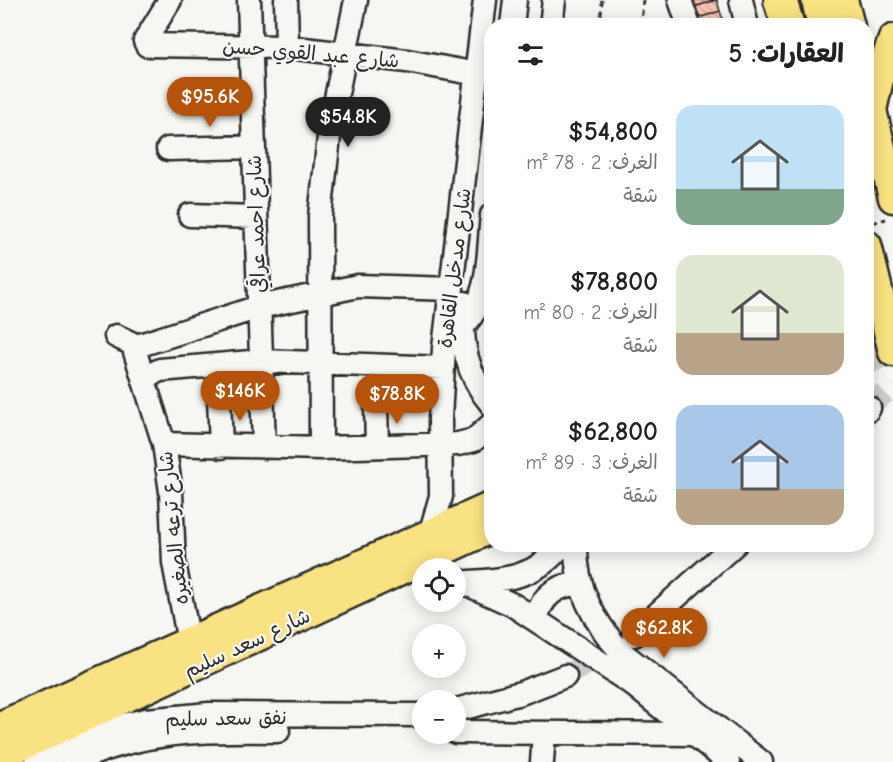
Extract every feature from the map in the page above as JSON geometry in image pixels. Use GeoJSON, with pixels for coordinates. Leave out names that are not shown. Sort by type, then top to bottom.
{"type":"FeatureCollection","features":[{"type":"Feature","properties":{"kind":"highway"},"geometry":{"type":"LineString","coordinates":[[780,0],[786,18]]}},
{"type":"Feature","properties":{"kind":"main road"},"geometry":{"type":"LineString","coordinates":[[816,0],[820,18]]}},
{"type":"Feature","properties":{"kind":"main road"},"geometry":{"type":"LineString","coordinates":[[843,0],[848,18]]}},
{"type":"Feature","properties":{"kind":"main road"},"geometry":{"type":"LineString","coordinates":[[874,90],[893,39]]}},
{"type":"Feature","properties":{"kind":"main road"},"geometry":{"type":"LineString","coordinates":[[874,117],[893,198]]}},
{"type":"Feature","properties":{"kind":"main road"},"geometry":{"type":"LineString","coordinates":[[874,274],[893,352]]}},
{"type":"Feature","properties":{"kind":"main road","name":"شارع سعد سليم"},"geometry":{"type":"LineString","coordinates":[[0,726],[484,510]]}},
{"type":"Feature","properties":{"kind":"main road","name":"شارع سعد سليم"},"geometry":{"type":"LineString","coordinates":[[436,558],[484,532]]}},
{"type":"Feature","properties":{"kind":"main road","name":"شارع سعد سليم"},"geometry":{"type":"LineString","coordinates":[[0,756],[412,571]]}},
{"type":"Feature","properties":{"kind":"street","name":"شارع عبد القوي حسن"},"geometry":{"type":"LineString","coordinates":[[170,0],[146,41],[150,46],[287,47],[407,61],[484,83]]}},
{"type":"Feature","properties":{"kind":"street","name":"شارع احمد عراقي"},"geometry":{"type":"LineString","coordinates":[[249,0],[264,447]]}},
{"type":"Feature","properties":{"kind":"street"},"geometry":{"type":"LineString","coordinates":[[286,0],[287,47]]}},
{"type":"Feature","properties":{"kind":"street"},"geometry":{"type":"LineString","coordinates":[[321,448],[320,216],[330,128],[357,0]]}},
{"type":"Feature","properties":{"kind":"street","name":"شارع مدخل القاهرة"},"geometry":{"type":"LineString","coordinates":[[485,0],[485,18]]}},
{"type":"Feature","properties":{"kind":"street"},"geometry":{"type":"LineString","coordinates":[[496,18],[498,0]]}},
{"type":"Feature","properties":{"kind":"street"},"geometry":{"type":"LineString","coordinates":[[513,18],[515,0]]}},
{"type":"Feature","properties":{"kind":"street"},"geometry":{"type":"LineString","coordinates":[[552,18],[554,0]]}},
{"type":"Feature","properties":{"kind":"street"},"geometry":{"type":"LineString","coordinates":[[680,0],[686,18]]}},
{"type":"Feature","properties":{"kind":"street"},"geometry":{"type":"LineString","coordinates":[[741,0],[745,18]]}},
{"type":"Feature","properties":{"kind":"street","name":"شارع مدخل القاهرة"},"geometry":{"type":"LineString","coordinates":[[430,535],[441,496],[440,444],[443,368],[452,289],[484,96]]}},
{"type":"Feature","properties":{"kind":"street","name":"شارع مدخل القاهرة"},"geometry":{"type":"LineString","coordinates":[[484,104],[461,329],[470,369],[484,392]]}},
{"type":"Feature","properties":{"kind":"street"},"geometry":{"type":"LineString","coordinates":[[168,149],[254,147]]}},
{"type":"Feature","properties":{"kind":"street"},"geometry":{"type":"LineString","coordinates":[[190,215],[256,217]]}},
{"type":"Feature","properties":{"kind":"street"},"geometry":{"type":"LineString","coordinates":[[461,329],[474,313],[483,293],[484,284]]}},
{"type":"Feature","properties":{"kind":"street"},"geometry":{"type":"LineString","coordinates":[[116,336],[138,346],[143,342],[259,307],[368,285],[452,289]]}},
{"type":"Feature","properties":{"kind":"street","name":"شارع ترعه الصغيره"},"geometry":{"type":"LineString","coordinates":[[138,346],[135,352],[164,444],[171,492],[174,563],[189,642]]}},
{"type":"Feature","properties":{"kind":"street"},"geometry":{"type":"LineString","coordinates":[[144,378],[160,370],[262,361],[443,368]]}},
{"type":"Feature","properties":{"kind":"street"},"geometry":{"type":"LineString","coordinates":[[219,398],[220,447]]}},
{"type":"Feature","properties":{"kind":"street"},"geometry":{"type":"LineString","coordinates":[[376,404],[377,446]]}},
{"type":"Feature","properties":{"kind":"street"},"geometry":{"type":"LineString","coordinates":[[164,444],[321,448],[440,444],[474,440],[484,431]]}},
{"type":"Feature","properties":{"kind":"street"},"geometry":{"type":"LineString","coordinates":[[466,581],[501,580],[528,573],[551,558],[556,552]]}},
{"type":"Feature","properties":{"kind":"street"},"geometry":{"type":"LineString","coordinates":[[577,552],[581,584],[595,619],[621,652],[761,762]]}},
{"type":"Feature","properties":{"kind":"street"},"geometry":{"type":"LineString","coordinates":[[634,635],[726,552]]}},
{"type":"Feature","properties":{"kind":"street"},"geometry":{"type":"LineString","coordinates":[[466,583],[489,592],[536,620],[631,683],[728,762]]}},
{"type":"Feature","properties":{"kind":"street"},"geometry":{"type":"LineString","coordinates":[[536,620],[541,603],[554,590],[562,586],[581,584]]}},
{"type":"Feature","properties":{"kind":"street"},"geometry":{"type":"LineString","coordinates":[[466,708],[501,699],[565,676]]}},
{"type":"Feature","properties":{"kind":"street","name":"نفق سعد سليم"},"geometry":{"type":"LineString","coordinates":[[37,762],[116,727],[146,720],[208,714],[412,715]]}},
{"type":"Feature","properties":{"kind":"street"},"geometry":{"type":"LineString","coordinates":[[74,762],[127,742],[168,733],[412,732]]}},
{"type":"Feature","properties":{"kind":"street"},"geometry":{"type":"LineString","coordinates":[[466,732],[695,734]]}},
{"type":"Feature","properties":{"kind":"street"},"geometry":{"type":"LineString","coordinates":[[542,762],[544,733]]}},
{"type":"Feature","properties":{"kind":"street"},"geometry":{"type":"LineString","coordinates":[[111,762],[127,742]]}},
{"type":"Feature","properties":{"kind":"path"},"geometry":{"type":"LineString","coordinates":[[601,18],[602,0]]}},
{"type":"Feature","properties":{"kind":"path"},"geometry":{"type":"LineString","coordinates":[[642,18],[644,0]]}},
{"type":"Feature","properties":{"kind":"path"},"geometry":{"type":"LineString","coordinates":[[874,222],[893,217]]}},
{"type":"Feature","properties":{"kind":"building"},"geometry":{"type":"Polygon","coordinates":[[[690,0],[716,0],[693,7],[690,0]]]}},
{"type":"Feature","properties":{"kind":"building"},"geometry":{"type":"Polygon","coordinates":[[[717,0],[720,11],[695,18],[691,8],[717,0]]]}},
{"type":"Feature","properties":{"kind":"building"},"geometry":{"type":"Polygon","coordinates":[[[720,11],[722,18],[699,18],[720,11]]]}},
{"type":"Feature","properties":{"kind":"tunnel"},"geometry":{"type":"LineString","coordinates":[[874,329],[893,320]]}},
{"type":"Feature","properties":{"kind":"tunnel"},"geometry":{"type":"LineString","coordinates":[[874,358],[893,348]]}},
{"type":"Feature","properties":{"kind":"tunnel"},"geometry":{"type":"LineString","coordinates":[[874,403],[893,385]]}},
{"type":"Feature","properties":{"kind":"tunnel"},"geometry":{"type":"LineString","coordinates":[[565,676],[610,650]]}}]}
